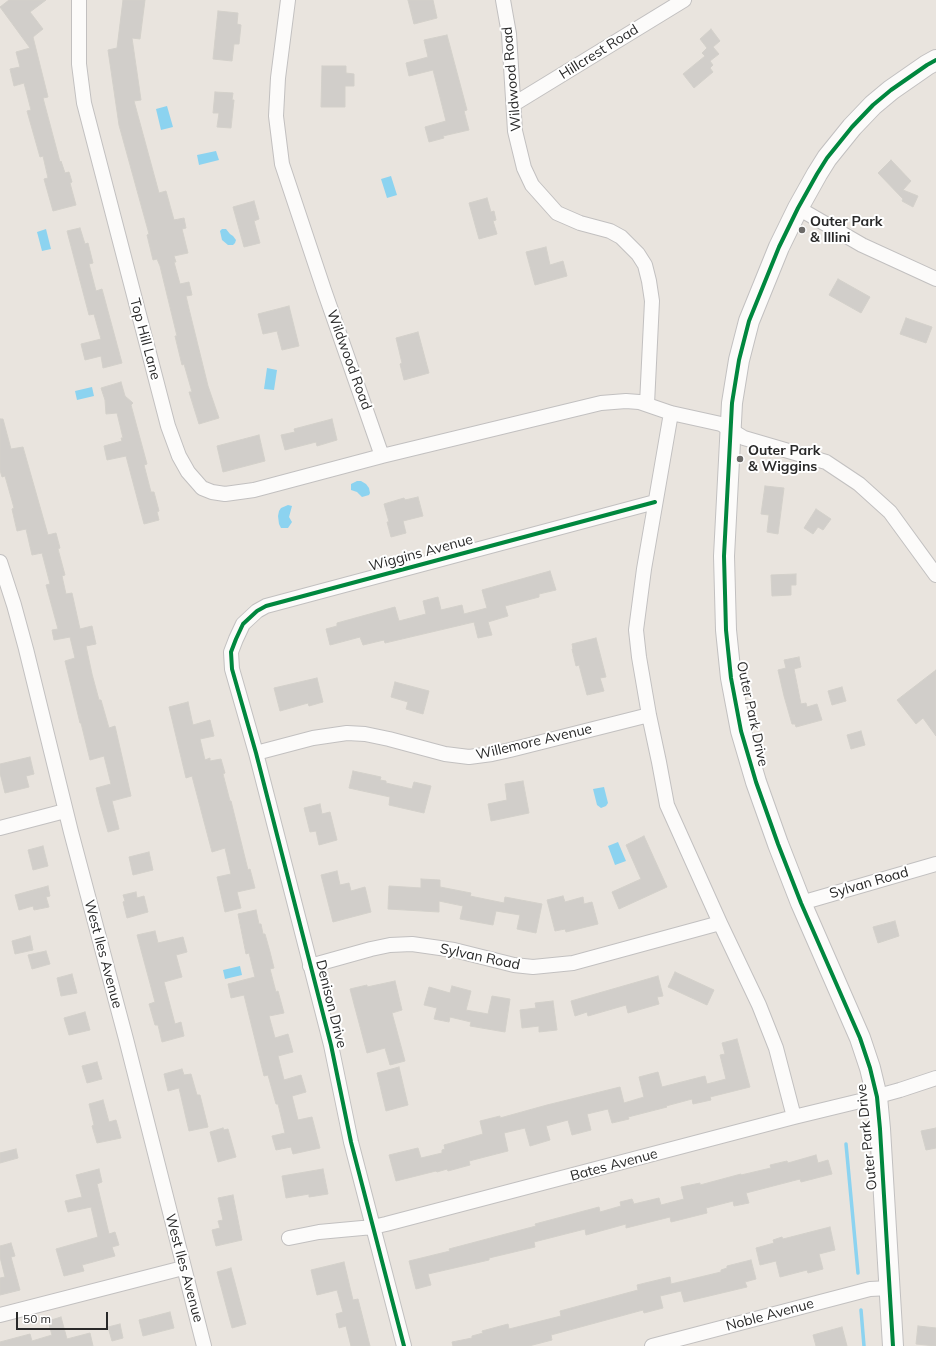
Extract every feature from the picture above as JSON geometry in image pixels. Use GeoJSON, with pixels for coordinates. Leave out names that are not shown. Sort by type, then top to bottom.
{"type":"FeatureCollection","features":[{"type":"Feature","properties":{"kind":"street","name":"Top Hill Lane"},"geometry":{"type":"LineString","coordinates":[[79,0],[79,64],[84,103],[168,426],[179,456],[188,472],[202,488],[212,492],[225,494],[254,490],[382,456]]}},
{"type":"Feature","properties":{"kind":"street","name":"Wildwood Road"},"geometry":{"type":"LineString","coordinates":[[288,0],[278,78],[276,116],[282,164],[382,456]]}},
{"type":"Feature","properties":{"kind":"street","name":"Wildwood Road"},"geometry":{"type":"LineString","coordinates":[[503,0],[509,34],[515,131],[524,168],[532,185],[557,213],[574,221],[610,231],[621,238],[638,254],[645,265],[652,301],[647,404]]}},
{"type":"Feature","properties":{"kind":"street","name":"Hillcrest Road"},"geometry":{"type":"LineString","coordinates":[[514,104],[684,0]]}},
{"type":"Feature","properties":{"kind":"street","name":"Outer Park Drive"},"geometry":{"type":"LineString","coordinates":[[893,1346],[877,1097],[870,1068],[860,1038],[801,903],[778,844],[756,782],[741,731],[731,678],[726,623],[724,556],[730,429],[732,403],[739,360],[749,320],[779,247],[817,174],[827,158],[852,127],[873,105],[891,90],[926,65],[936,60]]}},
{"type":"Feature","properties":{"kind":"street"},"geometry":{"type":"LineString","coordinates":[[798,208],[862,245],[936,279]]}},
{"type":"Feature","properties":{"kind":"street"},"geometry":{"type":"LineString","coordinates":[[382,456],[601,403],[626,401],[647,404],[671,413],[721,424],[744,438],[826,462],[859,484],[890,512],[934,567]]}},
{"type":"Feature","properties":{"kind":"street"},"geometry":{"type":"LineString","coordinates":[[671,413],[644,569],[636,630],[648,715],[667,805],[759,1005],[776,1048],[794,1117]]}},
{"type":"Feature","properties":{"kind":"street","name":"Wiggins Avenue"},"geometry":{"type":"LineString","coordinates":[[232,669],[231,652],[243,624],[257,611],[266,606],[655,502]]}},
{"type":"Feature","properties":{"kind":"street","name":"West Iles Avenue"},"geometry":{"type":"LineString","coordinates":[[0,562],[22,634],[65,811],[128,1046],[183,1268],[204,1346]]}},
{"type":"Feature","properties":{"kind":"street","name":"Denison Drive"},"geometry":{"type":"LineString","coordinates":[[232,669],[256,753],[331,1044],[351,1142],[404,1346]]}},
{"type":"Feature","properties":{"kind":"street","name":"Willemore Avenue"},"geometry":{"type":"LineString","coordinates":[[256,753],[313,738],[347,733],[365,734],[445,754],[469,757],[498,752],[648,715]]}},
{"type":"Feature","properties":{"kind":"street"},"geometry":{"type":"LineString","coordinates":[[0,828],[65,811]]}},
{"type":"Feature","properties":{"kind":"street","name":"Sylvan Road"},"geometry":{"type":"LineString","coordinates":[[801,903],[936,864]]}},
{"type":"Feature","properties":{"kind":"street","name":"Sylvan Road"},"geometry":{"type":"LineString","coordinates":[[310,966],[371,949],[412,944],[454,950],[514,965],[533,967],[573,963],[720,923]]}},
{"type":"Feature","properties":{"kind":"street","name":"Bates Avenue"},"geometry":{"type":"LineString","coordinates":[[289,1238],[319,1232],[373,1227],[794,1117],[877,1097],[936,1078]]}},
{"type":"Feature","properties":{"kind":"street"},"geometry":{"type":"LineString","coordinates":[[0,1315],[183,1268]]}},
{"type":"Feature","properties":{"kind":"street","name":"Noble Avenue"},"geometry":{"type":"LineString","coordinates":[[652,1346],[865,1290],[890,1288]]}},
{"type":"Feature","properties":{"kind":"water"},"geometry":{"type":"Polygon","coordinates":[[[167,106],[173,127],[161,130],[156,109],[167,106]]]}},
{"type":"Feature","properties":{"kind":"water"},"geometry":{"type":"Polygon","coordinates":[[[216,151],[219,160],[199,165],[197,155],[216,151]]]}},
{"type":"Feature","properties":{"kind":"water"},"geometry":{"type":"Polygon","coordinates":[[[391,176],[397,195],[387,198],[381,179],[391,176]]]}},
{"type":"Feature","properties":{"kind":"water"},"geometry":{"type":"Polygon","coordinates":[[[46,229],[51,249],[42,251],[37,232],[46,229]]]}},
{"type":"Feature","properties":{"kind":"water"},"geometry":{"type":"Polygon","coordinates":[[[222,229],[226,229],[236,240],[233,245],[228,245],[222,240],[220,231],[222,229]]]}},
{"type":"Feature","properties":{"kind":"water"},"geometry":{"type":"Polygon","coordinates":[[[267,368],[277,370],[274,390],[264,389],[267,368]]]}},
{"type":"Feature","properties":{"kind":"water"},"geometry":{"type":"Polygon","coordinates":[[[92,387],[94,396],[77,400],[75,391],[92,387]]]}},
{"type":"Feature","properties":{"kind":"water"},"geometry":{"type":"Polygon","coordinates":[[[361,481],[366,484],[369,488],[369,495],[362,497],[357,492],[351,490],[351,484],[361,481]]]}},
{"type":"Feature","properties":{"kind":"water"},"geometry":{"type":"Polygon","coordinates":[[[288,505],[292,506],[289,517],[292,522],[288,528],[281,528],[278,516],[279,511],[281,508],[288,505]]]}},
{"type":"Feature","properties":{"kind":"water"},"geometry":{"type":"Polygon","coordinates":[[[604,787],[608,803],[606,806],[601,808],[597,805],[593,789],[604,787]]]}},
{"type":"Feature","properties":{"kind":"water"},"geometry":{"type":"Polygon","coordinates":[[[618,842],[626,861],[615,865],[608,846],[618,842]]]}},
{"type":"Feature","properties":{"kind":"water"},"geometry":{"type":"Polygon","coordinates":[[[240,966],[242,975],[225,979],[223,970],[240,966]]]}},
{"type":"Feature","properties":{"kind":"building"},"geometry":{"type":"Polygon","coordinates":[[[9,0],[46,0],[30,12],[43,29],[33,37],[48,97],[43,98],[60,162],[61,161],[65,173],[69,172],[72,182],[70,183],[76,205],[53,211],[44,179],[48,178],[43,156],[40,157],[27,111],[31,110],[24,83],[14,86],[10,69],[20,67],[16,52],[30,48],[0,7],[9,0]]]}},
{"type":"Feature","properties":{"kind":"building"},"geometry":{"type":"Polygon","coordinates":[[[123,0],[145,0],[140,39],[132,38],[141,100],[134,101],[159,193],[166,191],[174,220],[184,218],[186,228],[182,229],[188,253],[174,256],[176,262],[174,262],[180,284],[189,282],[192,295],[186,296],[208,386],[219,418],[199,424],[189,392],[192,392],[184,364],[182,365],[175,336],[177,336],[160,266],[157,259],[153,260],[147,235],[149,234],[119,125],[108,50],[117,48],[123,0]]]}},
{"type":"Feature","properties":{"kind":"building"},"geometry":{"type":"Polygon","coordinates":[[[408,0],[433,0],[437,18],[414,24],[408,0]]]}},
{"type":"Feature","properties":{"kind":"building"},"geometry":{"type":"Polygon","coordinates":[[[218,11],[238,13],[237,24],[241,25],[239,44],[234,44],[232,61],[213,59],[218,11]]]}},
{"type":"Feature","properties":{"kind":"building"},"geometry":{"type":"Polygon","coordinates":[[[711,29],[720,41],[713,47],[719,54],[710,61],[713,65],[710,68],[713,72],[694,88],[683,74],[705,56],[702,53],[707,48],[700,39],[711,29]]]}},
{"type":"Feature","properties":{"kind":"building"},"geometry":{"type":"Polygon","coordinates":[[[447,35],[467,110],[464,111],[469,130],[443,136],[444,138],[429,142],[425,127],[446,121],[433,70],[409,76],[406,63],[428,57],[424,40],[447,35]]]}},
{"type":"Feature","properties":{"kind":"building"},"geometry":{"type":"Polygon","coordinates":[[[322,66],[346,66],[346,73],[354,74],[354,86],[345,86],[345,107],[321,107],[322,66]]]}},
{"type":"Feature","properties":{"kind":"building"},"geometry":{"type":"Polygon","coordinates":[[[215,92],[233,93],[232,100],[234,100],[231,128],[217,127],[219,113],[213,113],[215,92]]]}},
{"type":"Feature","properties":{"kind":"building"},"geometry":{"type":"Polygon","coordinates":[[[891,160],[911,181],[903,190],[918,196],[913,207],[902,201],[903,199],[878,173],[891,160]]]}},
{"type":"Feature","properties":{"kind":"building"},"geometry":{"type":"Polygon","coordinates":[[[487,198],[491,212],[494,211],[496,220],[493,221],[497,234],[479,239],[469,203],[487,198]]]}},
{"type":"Feature","properties":{"kind":"building"},"geometry":{"type":"Polygon","coordinates":[[[254,201],[259,219],[254,221],[260,243],[244,247],[233,207],[254,201]]]}},
{"type":"Feature","properties":{"kind":"building"},"geometry":{"type":"Polygon","coordinates":[[[80,228],[85,244],[88,243],[93,263],[89,264],[96,291],[102,289],[122,363],[103,368],[101,356],[85,360],[81,344],[101,339],[94,314],[89,315],[67,231],[80,228]]]}},
{"type":"Feature","properties":{"kind":"building"},"geometry":{"type":"Polygon","coordinates":[[[546,247],[550,265],[563,261],[567,276],[535,285],[526,252],[546,247]]]}},
{"type":"Feature","properties":{"kind":"building"},"geometry":{"type":"Polygon","coordinates":[[[838,279],[870,297],[861,313],[829,295],[838,279]]]}},
{"type":"Feature","properties":{"kind":"building"},"geometry":{"type":"Polygon","coordinates":[[[289,306],[299,346],[282,350],[277,331],[263,334],[258,314],[289,306]]]}},
{"type":"Feature","properties":{"kind":"building"},"geometry":{"type":"Polygon","coordinates":[[[906,318],[932,327],[926,343],[900,334],[906,318]]]}},
{"type":"Feature","properties":{"kind":"building"},"geometry":{"type":"Polygon","coordinates":[[[418,332],[429,373],[404,380],[400,364],[402,363],[396,338],[418,332]]]}},
{"type":"Feature","properties":{"kind":"building"},"geometry":{"type":"Polygon","coordinates":[[[121,382],[125,396],[133,403],[131,405],[147,464],[144,465],[151,492],[154,492],[159,511],[157,512],[159,520],[144,524],[126,456],[107,460],[104,446],[122,441],[121,438],[123,438],[117,413],[106,414],[105,400],[101,388],[121,382]]]}},
{"type":"Feature","properties":{"kind":"building"},"geometry":{"type":"Polygon","coordinates":[[[0,419],[3,419],[11,449],[23,447],[48,535],[56,533],[60,548],[58,549],[65,575],[62,576],[66,594],[72,593],[80,629],[92,626],[96,644],[86,646],[92,674],[109,728],[115,726],[131,796],[112,801],[119,829],[108,832],[100,804],[96,788],[111,784],[104,756],[90,760],[65,661],[75,658],[70,637],[54,640],[52,630],[58,629],[46,585],[50,584],[42,553],[32,555],[26,529],[17,531],[12,509],[14,508],[5,476],[2,477],[0,470],[0,419]]]}},
{"type":"Feature","properties":{"kind":"building"},"geometry":{"type":"Polygon","coordinates":[[[332,419],[337,440],[317,446],[316,442],[285,450],[281,435],[295,432],[294,429],[332,419]]]}},
{"type":"Feature","properties":{"kind":"building"},"geometry":{"type":"Polygon","coordinates":[[[259,435],[265,461],[223,472],[217,446],[259,435]]]}},
{"type":"Feature","properties":{"kind":"building"},"geometry":{"type":"Polygon","coordinates":[[[765,486],[784,488],[778,534],[767,532],[769,515],[761,514],[765,486]]]}},
{"type":"Feature","properties":{"kind":"building"},"geometry":{"type":"Polygon","coordinates":[[[418,497],[423,516],[403,521],[406,533],[391,537],[384,504],[404,498],[405,500],[418,497]]]}},
{"type":"Feature","properties":{"kind":"building"},"geometry":{"type":"Polygon","coordinates":[[[816,509],[831,519],[823,530],[818,527],[813,534],[804,528],[816,509]]]}},
{"type":"Feature","properties":{"kind":"building"},"geometry":{"type":"Polygon","coordinates":[[[550,571],[556,590],[539,594],[539,597],[505,606],[508,616],[488,622],[492,635],[478,638],[474,622],[385,643],[384,640],[363,645],[360,637],[330,645],[326,629],[337,626],[337,623],[395,607],[399,621],[426,614],[423,601],[438,597],[441,610],[462,605],[464,614],[487,608],[482,590],[550,571]]]}},
{"type":"Feature","properties":{"kind":"building"},"geometry":{"type":"Polygon","coordinates":[[[796,574],[796,585],[791,585],[791,595],[772,596],[771,575],[796,574]]]}},
{"type":"Feature","properties":{"kind":"building"},"geometry":{"type":"Polygon","coordinates":[[[596,638],[606,677],[600,678],[604,691],[587,695],[579,665],[576,666],[572,644],[596,638]]]}},
{"type":"Feature","properties":{"kind":"building"},"geometry":{"type":"Polygon","coordinates":[[[799,657],[801,667],[794,669],[801,704],[806,703],[807,707],[817,704],[822,720],[796,727],[795,724],[792,724],[778,670],[786,668],[784,660],[799,657]]]}},
{"type":"Feature","properties":{"kind":"building"},"geometry":{"type":"Polygon","coordinates":[[[936,670],[936,736],[923,718],[916,724],[897,700],[936,670]]]}},
{"type":"Feature","properties":{"kind":"building"},"geometry":{"type":"Polygon","coordinates":[[[317,678],[323,702],[309,706],[308,703],[280,711],[274,688],[317,678]]]}},
{"type":"Feature","properties":{"kind":"building"},"geometry":{"type":"Polygon","coordinates":[[[395,682],[429,691],[423,714],[406,709],[408,702],[391,697],[395,682]]]}},
{"type":"Feature","properties":{"kind":"building"},"geometry":{"type":"Polygon","coordinates":[[[842,687],[846,701],[832,705],[828,691],[842,687]]]}},
{"type":"Feature","properties":{"kind":"building"},"geometry":{"type":"Polygon","coordinates":[[[188,702],[193,725],[210,720],[214,736],[200,739],[205,760],[210,758],[210,761],[221,759],[225,773],[223,774],[248,870],[250,869],[255,888],[237,892],[241,908],[225,912],[217,877],[231,874],[225,848],[212,852],[192,776],[186,778],[169,707],[188,702]]]}},
{"type":"Feature","properties":{"kind":"building"},"geometry":{"type":"Polygon","coordinates":[[[861,731],[865,745],[851,749],[847,735],[861,731]]]}},
{"type":"Feature","properties":{"kind":"building"},"geometry":{"type":"Polygon","coordinates":[[[30,757],[34,774],[26,776],[29,787],[5,793],[0,773],[0,764],[30,757]]]}},
{"type":"Feature","properties":{"kind":"building"},"geometry":{"type":"Polygon","coordinates":[[[353,771],[381,777],[380,780],[386,781],[386,783],[412,789],[414,782],[431,786],[424,813],[389,805],[390,797],[349,788],[353,771]]]}},
{"type":"Feature","properties":{"kind":"building"},"geometry":{"type":"Polygon","coordinates":[[[523,781],[529,813],[491,821],[488,804],[507,800],[505,784],[523,781]]]}},
{"type":"Feature","properties":{"kind":"building"},"geometry":{"type":"Polygon","coordinates":[[[320,804],[322,814],[330,812],[337,840],[319,845],[316,831],[310,832],[304,808],[320,804]]]}},
{"type":"Feature","properties":{"kind":"building"},"geometry":{"type":"Polygon","coordinates":[[[644,836],[667,887],[619,909],[612,892],[641,879],[626,845],[644,836]]]}},
{"type":"Feature","properties":{"kind":"building"},"geometry":{"type":"Polygon","coordinates":[[[43,846],[48,866],[33,870],[28,850],[43,846]]]}},
{"type":"Feature","properties":{"kind":"building"},"geometry":{"type":"Polygon","coordinates":[[[149,852],[153,870],[133,875],[129,857],[149,852]]]}},
{"type":"Feature","properties":{"kind":"building"},"geometry":{"type":"Polygon","coordinates":[[[337,871],[340,885],[349,883],[351,891],[365,887],[371,912],[333,922],[321,875],[337,871]]]}},
{"type":"Feature","properties":{"kind":"building"},"geometry":{"type":"Polygon","coordinates":[[[421,879],[440,880],[440,887],[471,893],[470,896],[504,903],[505,897],[542,904],[536,933],[517,929],[520,915],[496,911],[493,925],[460,919],[463,906],[439,901],[439,912],[388,909],[389,886],[421,888],[421,879]]]}},
{"type":"Feature","properties":{"kind":"building"},"geometry":{"type":"Polygon","coordinates":[[[48,886],[50,896],[46,897],[49,907],[34,910],[33,906],[19,910],[15,895],[48,886]]]}},
{"type":"Feature","properties":{"kind":"building"},"geometry":{"type":"Polygon","coordinates":[[[136,892],[137,898],[144,896],[148,912],[127,918],[123,895],[136,892]]]}},
{"type":"Feature","properties":{"kind":"building"},"geometry":{"type":"Polygon","coordinates":[[[563,896],[565,902],[583,897],[584,904],[592,902],[598,924],[566,932],[565,929],[555,931],[547,900],[563,896]]]}},
{"type":"Feature","properties":{"kind":"building"},"geometry":{"type":"Polygon","coordinates":[[[256,910],[259,924],[261,924],[263,934],[265,934],[270,952],[274,968],[270,969],[276,992],[278,991],[284,1013],[269,1016],[275,1038],[288,1034],[293,1052],[278,1056],[284,1080],[301,1075],[306,1092],[292,1096],[298,1120],[312,1117],[320,1148],[293,1154],[291,1147],[276,1150],[272,1136],[285,1133],[278,1104],[276,1104],[268,1075],[264,1076],[244,995],[231,998],[228,984],[255,977],[249,953],[246,954],[238,914],[256,910]]]}},
{"type":"Feature","properties":{"kind":"building"},"geometry":{"type":"Polygon","coordinates":[[[895,921],[899,936],[878,943],[873,927],[895,921]]]}},
{"type":"Feature","properties":{"kind":"building"},"geometry":{"type":"Polygon","coordinates":[[[155,931],[158,943],[183,937],[187,952],[176,955],[182,977],[164,982],[175,1024],[181,1022],[184,1036],[162,1042],[158,1025],[155,1025],[149,1004],[155,1002],[137,935],[155,931]]]}},
{"type":"Feature","properties":{"kind":"building"},"geometry":{"type":"Polygon","coordinates":[[[30,936],[33,950],[15,954],[12,941],[30,936]]]}},
{"type":"Feature","properties":{"kind":"building"},"geometry":{"type":"Polygon","coordinates":[[[46,951],[50,964],[32,969],[28,955],[46,951]]]}},
{"type":"Feature","properties":{"kind":"building"},"geometry":{"type":"Polygon","coordinates":[[[675,972],[714,990],[707,1005],[668,987],[675,972]]]}},
{"type":"Feature","properties":{"kind":"building"},"geometry":{"type":"Polygon","coordinates":[[[72,974],[77,993],[61,996],[57,978],[72,974]]]}},
{"type":"Feature","properties":{"kind":"building"},"geometry":{"type":"Polygon","coordinates":[[[658,976],[663,996],[657,997],[659,1004],[628,1013],[626,1005],[588,1016],[587,1012],[575,1016],[571,1001],[658,976]]]}},
{"type":"Feature","properties":{"kind":"building"},"geometry":{"type":"Polygon","coordinates":[[[395,981],[402,1010],[392,1013],[405,1061],[390,1065],[385,1048],[367,1053],[350,989],[395,981]]]}},
{"type":"Feature","properties":{"kind":"building"},"geometry":{"type":"Polygon","coordinates":[[[452,986],[471,991],[466,1010],[488,1014],[492,996],[510,999],[505,1032],[470,1026],[471,1022],[450,1017],[449,1022],[434,1019],[437,1008],[424,1005],[429,987],[450,993],[452,986]]]}},
{"type":"Feature","properties":{"kind":"building"},"geometry":{"type":"Polygon","coordinates":[[[553,1001],[557,1030],[539,1032],[539,1026],[522,1028],[520,1010],[536,1008],[535,1003],[553,1001]]]}},
{"type":"Feature","properties":{"kind":"building"},"geometry":{"type":"Polygon","coordinates":[[[85,1012],[90,1030],[69,1035],[64,1018],[85,1012]]]}},
{"type":"Feature","properties":{"kind":"building"},"geometry":{"type":"Polygon","coordinates":[[[737,1039],[750,1087],[710,1097],[711,1100],[693,1104],[692,1099],[612,1123],[608,1109],[587,1114],[591,1130],[572,1135],[568,1120],[546,1126],[550,1140],[530,1146],[525,1128],[504,1133],[508,1151],[469,1161],[470,1165],[448,1171],[447,1169],[436,1171],[396,1181],[389,1155],[418,1148],[421,1158],[442,1153],[442,1150],[445,1149],[444,1145],[483,1134],[480,1121],[500,1116],[500,1118],[620,1087],[624,1103],[644,1097],[639,1077],[658,1072],[662,1087],[705,1076],[707,1084],[726,1079],[720,1055],[725,1054],[722,1043],[737,1039]]]}},
{"type":"Feature","properties":{"kind":"building"},"geometry":{"type":"Polygon","coordinates":[[[97,1062],[102,1079],[87,1083],[82,1066],[97,1062]]]}},
{"type":"Feature","properties":{"kind":"building"},"geometry":{"type":"Polygon","coordinates":[[[399,1067],[408,1105],[386,1111],[377,1073],[399,1067]]]}},
{"type":"Feature","properties":{"kind":"building"},"geometry":{"type":"Polygon","coordinates":[[[182,1069],[184,1075],[191,1074],[197,1095],[200,1095],[208,1127],[189,1131],[179,1088],[168,1091],[164,1074],[182,1069]]]}},
{"type":"Feature","properties":{"kind":"building"},"geometry":{"type":"Polygon","coordinates":[[[103,1100],[109,1122],[116,1120],[121,1138],[97,1143],[92,1126],[94,1125],[89,1104],[103,1100]]]}},
{"type":"Feature","properties":{"kind":"building"},"geometry":{"type":"Polygon","coordinates":[[[223,1128],[224,1130],[228,1129],[236,1157],[218,1162],[210,1132],[223,1128]]]}},
{"type":"Feature","properties":{"kind":"building"},"geometry":{"type":"Polygon","coordinates":[[[936,1128],[936,1148],[926,1150],[921,1131],[936,1128]]]}},
{"type":"Feature","properties":{"kind":"building"},"geometry":{"type":"Polygon","coordinates":[[[16,1149],[18,1158],[0,1163],[0,1153],[16,1149]]]}},
{"type":"Feature","properties":{"kind":"building"},"geometry":{"type":"Polygon","coordinates":[[[816,1155],[818,1163],[828,1160],[832,1174],[801,1182],[800,1179],[746,1193],[749,1203],[734,1206],[733,1201],[706,1208],[707,1213],[671,1222],[670,1217],[626,1228],[626,1224],[586,1235],[585,1229],[534,1242],[535,1247],[489,1258],[489,1260],[428,1274],[431,1285],[416,1289],[409,1261],[450,1251],[449,1249],[536,1226],[535,1224],[599,1207],[600,1212],[621,1206],[620,1202],[632,1199],[634,1204],[659,1198],[661,1205],[684,1199],[681,1187],[700,1183],[700,1185],[771,1168],[770,1165],[787,1161],[788,1163],[816,1155]]]}},
{"type":"Feature","properties":{"kind":"building"},"geometry":{"type":"Polygon","coordinates":[[[99,1169],[102,1182],[97,1184],[109,1234],[115,1232],[119,1245],[112,1247],[115,1256],[82,1265],[84,1271],[64,1276],[56,1249],[98,1237],[91,1207],[68,1212],[65,1201],[82,1197],[76,1175],[99,1169]]]}},
{"type":"Feature","properties":{"kind":"building"},"geometry":{"type":"Polygon","coordinates":[[[323,1169],[328,1194],[309,1197],[309,1194],[286,1198],[282,1176],[323,1169]]]}},
{"type":"Feature","properties":{"kind":"building"},"geometry":{"type":"Polygon","coordinates":[[[233,1195],[242,1240],[216,1246],[212,1230],[220,1228],[218,1221],[223,1220],[218,1198],[233,1195]]]}},
{"type":"Feature","properties":{"kind":"building"},"geometry":{"type":"Polygon","coordinates":[[[830,1227],[835,1250],[819,1254],[823,1269],[808,1273],[807,1270],[780,1277],[776,1261],[760,1265],[756,1248],[774,1243],[773,1240],[782,1237],[783,1239],[830,1227]]]}},
{"type":"Feature","properties":{"kind":"building"},"geometry":{"type":"Polygon","coordinates":[[[11,1243],[15,1256],[11,1257],[20,1290],[0,1295],[0,1278],[5,1277],[0,1257],[0,1246],[11,1243]]]}},
{"type":"Feature","properties":{"kind":"building"},"geometry":{"type":"Polygon","coordinates":[[[751,1260],[756,1279],[745,1282],[747,1287],[684,1302],[681,1291],[660,1296],[663,1308],[644,1313],[643,1310],[551,1335],[552,1340],[529,1346],[453,1346],[452,1342],[472,1338],[472,1336],[483,1333],[482,1331],[508,1324],[509,1329],[561,1316],[560,1311],[638,1290],[637,1285],[670,1277],[671,1284],[721,1272],[721,1270],[727,1268],[727,1266],[751,1260]]]}},
{"type":"Feature","properties":{"kind":"building"},"geometry":{"type":"Polygon","coordinates":[[[344,1262],[353,1300],[358,1299],[370,1346],[351,1346],[346,1326],[339,1328],[336,1314],[343,1312],[337,1290],[317,1295],[311,1270],[344,1262]]]}},
{"type":"Feature","properties":{"kind":"building"},"geometry":{"type":"Polygon","coordinates":[[[231,1268],[246,1324],[232,1328],[217,1272],[231,1268]]]}},
{"type":"Feature","properties":{"kind":"building"},"geometry":{"type":"Polygon","coordinates":[[[170,1312],[174,1328],[143,1336],[139,1320],[170,1312]]]}},
{"type":"Feature","properties":{"kind":"building"},"geometry":{"type":"Polygon","coordinates":[[[61,1317],[67,1339],[90,1333],[93,1346],[0,1346],[0,1342],[30,1334],[32,1341],[52,1335],[48,1321],[61,1317]]]}},
{"type":"Feature","properties":{"kind":"building"},"geometry":{"type":"Polygon","coordinates":[[[120,1324],[123,1338],[112,1341],[108,1327],[120,1324]]]}},
{"type":"Feature","properties":{"kind":"building"},"geometry":{"type":"Polygon","coordinates":[[[918,1326],[936,1328],[936,1346],[916,1344],[918,1326]]]}},
{"type":"Feature","properties":{"kind":"building"},"geometry":{"type":"Polygon","coordinates":[[[842,1327],[847,1346],[816,1346],[813,1335],[842,1327]]]}},
{"type":"Feature","properties":{"kind":"waterway"},"geometry":{"type":"LineString","coordinates":[[846,1144],[858,1273]]}},
{"type":"Feature","properties":{"kind":"waterway"},"geometry":{"type":"LineString","coordinates":[[861,1310],[864,1346]]}},
{"type":"Feature","properties":{"kind":"cycle path"},"geometry":{"type":"LineString","coordinates":[[893,1346],[877,1097],[870,1068],[860,1038],[801,903],[778,844],[756,782],[741,731],[731,678],[726,630],[724,556],[732,403],[739,360],[749,321],[779,247],[817,174],[827,158],[852,127],[873,105],[891,90],[936,60]]}},
{"type":"Feature","properties":{"kind":"cycle path"},"geometry":{"type":"LineString","coordinates":[[404,1346],[351,1142],[331,1045],[256,753],[232,669],[231,652],[243,624],[257,611],[266,606],[655,502]]}},
{"type":"Feature","properties":{"kind":"place","name":"Outer Park & Illini"},"geometry":{"type":"Point","coordinates":[802,230]}},
{"type":"Feature","properties":{"kind":"place","name":"Outer Park & Wiggins"},"geometry":{"type":"Point","coordinates":[740,459]}}]}
